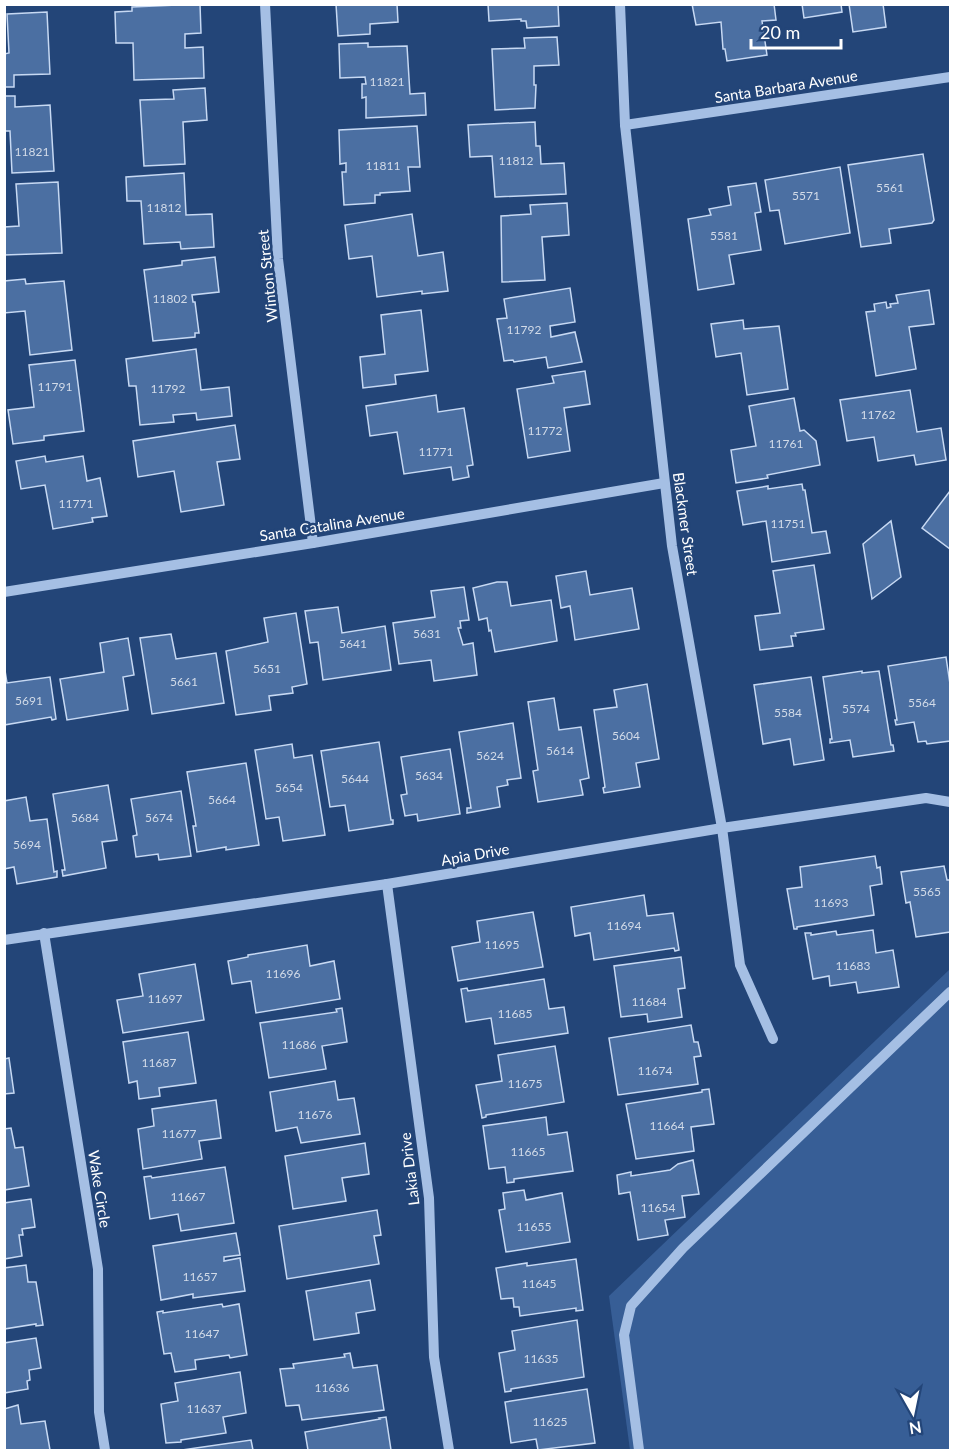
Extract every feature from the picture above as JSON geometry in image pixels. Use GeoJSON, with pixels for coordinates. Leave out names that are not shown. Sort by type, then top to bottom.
{"type":"FeatureCollection","features":[{"type":"Feature","properties":{"kind":"street","name":"Winton Street"},"geometry":{"type":"LineString","coordinates":[[265,4],[278,259],[313,543]]}},
{"type":"Feature","properties":{"kind":"street","name":"Blackmer Street"},"geometry":{"type":"LineString","coordinates":[[620,4],[626,125],[672,546],[722,828],[740,965],[773,1039]]}},
{"type":"Feature","properties":{"kind":"street","name":"Santa Barbara Avenue"},"geometry":{"type":"LineString","coordinates":[[626,125],[951,77]]}},
{"type":"Feature","properties":{"kind":"street","name":"Santa Catalina Avenue"},"geometry":{"type":"LineString","coordinates":[[4,592],[313,543],[664,483]]}},
{"type":"Feature","properties":{"kind":"street","name":"Apia Drive"},"geometry":{"type":"LineString","coordinates":[[4,940],[387,884],[722,828],[926,798],[951,802]]}},
{"type":"Feature","properties":{"kind":"street","name":"Lakia Drive"},"geometry":{"type":"LineString","coordinates":[[387,884],[429,1198],[434,1357],[449,1450]]}},
{"type":"Feature","properties":{"kind":"street","name":"Wake Circle"},"geometry":{"type":"LineString","coordinates":[[44,933],[98,1269],[99,1412],[105,1450]]}},
{"type":"Feature","properties":{"kind":"street"},"geometry":{"type":"LineString","coordinates":[[639,1450],[624,1335],[630,1306],[683,1248],[951,992]]}},
{"type":"Feature","properties":{"kind":"shaded area"},"geometry":{"type":"Polygon","coordinates":[[[950,969],[950,1450],[630,1450],[609,1296],[950,969]]]}},
{"type":"Feature","properties":{"kind":"building"},"geometry":{"type":"Polygon","coordinates":[[[200,4],[201,33],[185,34],[185,48],[203,47],[204,78],[134,80],[133,43],[116,43],[115,12],[132,11],[132,7],[200,4]]]}},
{"type":"Feature","properties":{"kind":"building"},"geometry":{"type":"Polygon","coordinates":[[[336,4],[397,4],[398,22],[370,24],[370,34],[338,36],[336,4]]]}},
{"type":"Feature","properties":{"kind":"building"},"geometry":{"type":"Polygon","coordinates":[[[488,4],[558,4],[559,26],[527,28],[526,21],[521,21],[521,19],[489,21],[488,4]]]}},
{"type":"Feature","properties":{"kind":"building"},"geometry":{"type":"Polygon","coordinates":[[[692,4],[774,4],[776,20],[762,21],[767,55],[727,61],[725,49],[723,49],[721,22],[696,25],[692,4]]]}},
{"type":"Feature","properties":{"kind":"building"},"geometry":{"type":"Polygon","coordinates":[[[802,4],[841,4],[842,12],[804,18],[802,4]]]}},
{"type":"Feature","properties":{"kind":"building"},"geometry":{"type":"Polygon","coordinates":[[[849,4],[883,4],[886,27],[853,32],[849,4]]]}},
{"type":"Feature","properties":{"kind":"building"},"geometry":{"type":"Polygon","coordinates":[[[47,12],[50,74],[14,75],[14,87],[4,87],[4,54],[9,53],[7,14],[47,12]]]}},
{"type":"Feature","properties":{"kind":"building"},"geometry":{"type":"Polygon","coordinates":[[[557,37],[559,65],[534,66],[535,108],[495,110],[492,49],[525,48],[524,38],[557,37]]]}},
{"type":"Feature","properties":{"kind":"building"},"geometry":{"type":"Polygon","coordinates":[[[368,43],[368,47],[407,46],[410,94],[425,93],[426,115],[366,118],[366,97],[362,98],[362,84],[366,84],[365,77],[340,78],[339,44],[368,43]]]}},
{"type":"Feature","properties":{"kind":"building"},"geometry":{"type":"Polygon","coordinates":[[[205,88],[207,120],[183,122],[185,164],[144,166],[140,100],[174,99],[173,90],[205,88]]]}},
{"type":"Feature","properties":{"kind":"building"},"geometry":{"type":"Polygon","coordinates":[[[4,96],[15,96],[15,107],[50,105],[54,171],[12,173],[10,131],[4,131],[4,96]]]}},
{"type":"Feature","properties":{"kind":"building"},"geometry":{"type":"Polygon","coordinates":[[[535,122],[536,146],[540,146],[541,164],[564,163],[566,194],[495,197],[492,156],[470,157],[468,125],[535,122]]]}},
{"type":"Feature","properties":{"kind":"building"},"geometry":{"type":"Polygon","coordinates":[[[417,126],[420,167],[408,167],[410,191],[380,193],[380,195],[375,195],[375,203],[344,205],[342,172],[346,172],[346,163],[340,164],[339,130],[417,126]]]}},
{"type":"Feature","properties":{"kind":"building"},"geometry":{"type":"Polygon","coordinates":[[[923,154],[934,220],[932,223],[889,229],[891,243],[861,247],[848,165],[923,154]]]}},
{"type":"Feature","properties":{"kind":"building"},"geometry":{"type":"Polygon","coordinates":[[[840,167],[850,233],[785,244],[779,210],[770,211],[765,180],[840,167]]]}},
{"type":"Feature","properties":{"kind":"building"},"geometry":{"type":"Polygon","coordinates":[[[184,173],[186,215],[212,214],[214,247],[181,249],[180,242],[144,244],[141,201],[127,201],[126,177],[184,173]]]}},
{"type":"Feature","properties":{"kind":"building"},"geometry":{"type":"Polygon","coordinates":[[[58,182],[62,253],[4,255],[4,227],[19,226],[16,184],[58,182]]]}},
{"type":"Feature","properties":{"kind":"building"},"geometry":{"type":"Polygon","coordinates":[[[756,183],[761,212],[755,213],[761,250],[729,255],[734,284],[698,290],[688,219],[711,215],[709,209],[731,205],[728,187],[756,183]]]}},
{"type":"Feature","properties":{"kind":"building"},"geometry":{"type":"Polygon","coordinates":[[[567,203],[569,235],[542,237],[545,280],[502,282],[501,216],[531,214],[530,205],[567,203]]]}},
{"type":"Feature","properties":{"kind":"building"},"geometry":{"type":"Polygon","coordinates":[[[412,214],[418,256],[443,252],[448,291],[422,294],[422,291],[377,297],[372,256],[349,259],[345,225],[412,214]]]}},
{"type":"Feature","properties":{"kind":"building"},"geometry":{"type":"Polygon","coordinates":[[[215,257],[219,292],[192,295],[199,333],[195,333],[195,337],[153,341],[144,270],[182,265],[182,261],[215,257]]]}},
{"type":"Feature","properties":{"kind":"building"},"geometry":{"type":"Polygon","coordinates":[[[25,279],[26,284],[64,281],[72,350],[30,355],[25,311],[4,313],[4,281],[25,279]]]}},
{"type":"Feature","properties":{"kind":"building"},"geometry":{"type":"Polygon","coordinates":[[[570,288],[575,322],[550,326],[551,337],[575,332],[582,362],[548,368],[546,357],[514,362],[513,360],[504,361],[497,319],[507,318],[504,299],[570,288]]]}},
{"type":"Feature","properties":{"kind":"building"},"geometry":{"type":"Polygon","coordinates":[[[929,290],[934,324],[909,327],[916,369],[876,376],[866,312],[875,311],[874,304],[886,302],[887,308],[891,307],[890,304],[898,303],[896,295],[929,290]]]}},
{"type":"Feature","properties":{"kind":"building"},"geometry":{"type":"Polygon","coordinates":[[[421,310],[428,371],[395,375],[396,384],[363,388],[360,357],[385,354],[381,315],[421,310]]]}},
{"type":"Feature","properties":{"kind":"building"},"geometry":{"type":"Polygon","coordinates":[[[743,320],[744,329],[779,326],[788,389],[747,395],[741,353],[716,357],[711,324],[743,320]]]}},
{"type":"Feature","properties":{"kind":"building"},"geometry":{"type":"Polygon","coordinates":[[[196,349],[201,390],[229,387],[232,416],[197,420],[196,413],[173,415],[174,422],[140,425],[136,386],[129,386],[126,359],[196,349]]]}},
{"type":"Feature","properties":{"kind":"building"},"geometry":{"type":"Polygon","coordinates":[[[75,360],[84,431],[44,436],[44,440],[13,444],[8,410],[34,407],[29,365],[75,360]]]}},
{"type":"Feature","properties":{"kind":"building"},"geometry":{"type":"Polygon","coordinates":[[[585,371],[590,404],[564,408],[570,451],[528,458],[517,389],[554,383],[552,376],[585,371]]]}},
{"type":"Feature","properties":{"kind":"building"},"geometry":{"type":"Polygon","coordinates":[[[910,390],[917,432],[941,428],[946,460],[916,465],[914,455],[878,461],[874,437],[847,441],[840,400],[910,390]]]}},
{"type":"Feature","properties":{"kind":"building"},"geometry":{"type":"Polygon","coordinates":[[[436,395],[438,412],[464,408],[473,465],[467,466],[469,477],[453,480],[451,467],[404,474],[397,432],[370,436],[366,406],[436,395]]]}},
{"type":"Feature","properties":{"kind":"building"},"geometry":{"type":"Polygon","coordinates":[[[794,398],[800,431],[804,430],[816,441],[820,465],[767,475],[768,478],[736,483],[731,450],[756,446],[749,406],[794,398]]]}},
{"type":"Feature","properties":{"kind":"building"},"geometry":{"type":"Polygon","coordinates":[[[235,425],[240,459],[217,462],[224,505],[181,512],[174,471],[138,477],[133,441],[235,425]]]}},
{"type":"Feature","properties":{"kind":"building"},"geometry":{"type":"Polygon","coordinates":[[[45,456],[46,462],[83,456],[87,481],[100,478],[107,516],[92,518],[93,522],[53,529],[45,485],[21,489],[16,461],[45,456]]]}},
{"type":"Feature","properties":{"kind":"building"},"geometry":{"type":"Polygon","coordinates":[[[802,484],[812,533],[826,531],[830,553],[772,562],[766,521],[743,525],[737,491],[802,484]]]}},
{"type":"Feature","properties":{"kind":"building"},"geometry":{"type":"Polygon","coordinates":[[[950,491],[950,549],[922,528],[950,491]]]}},
{"type":"Feature","properties":{"kind":"building"},"geometry":{"type":"Polygon","coordinates":[[[891,521],[901,577],[872,599],[863,544],[891,521]]]}},
{"type":"Feature","properties":{"kind":"building"},"geometry":{"type":"Polygon","coordinates":[[[814,565],[824,629],[795,633],[796,636],[791,636],[793,646],[760,650],[755,616],[780,613],[773,571],[814,565]]]}},
{"type":"Feature","properties":{"kind":"building"},"geometry":{"type":"Polygon","coordinates":[[[586,571],[590,595],[632,588],[639,629],[575,640],[570,606],[561,608],[556,576],[586,571]]]}},
{"type":"Feature","properties":{"kind":"building"},"geometry":{"type":"Polygon","coordinates":[[[507,582],[511,606],[551,600],[557,641],[495,652],[487,618],[479,620],[473,588],[507,582]]]}},
{"type":"Feature","properties":{"kind":"building"},"geometry":{"type":"Polygon","coordinates":[[[464,587],[469,620],[460,621],[461,628],[458,628],[463,645],[473,643],[477,675],[434,681],[431,660],[399,664],[393,623],[435,617],[431,591],[464,587]]]}},
{"type":"Feature","properties":{"kind":"building"},"geometry":{"type":"Polygon","coordinates":[[[338,607],[342,633],[385,626],[391,670],[323,680],[318,642],[310,643],[305,611],[338,607]]]}},
{"type":"Feature","properties":{"kind":"building"},"geometry":{"type":"Polygon","coordinates":[[[296,613],[307,684],[292,687],[293,693],[269,696],[271,710],[236,715],[226,651],[268,642],[264,618],[296,613]]]}},
{"type":"Feature","properties":{"kind":"building"},"geometry":{"type":"Polygon","coordinates":[[[171,634],[176,659],[216,653],[224,703],[152,714],[140,638],[171,634]]]}},
{"type":"Feature","properties":{"kind":"building"},"geometry":{"type":"Polygon","coordinates":[[[128,638],[134,675],[123,677],[128,710],[67,720],[60,679],[104,672],[100,643],[128,638]]]}},
{"type":"Feature","properties":{"kind":"building"},"geometry":{"type":"Polygon","coordinates":[[[946,657],[950,684],[950,741],[927,744],[926,741],[918,742],[914,722],[896,725],[888,666],[946,657]]]}},
{"type":"Feature","properties":{"kind":"building"},"geometry":{"type":"Polygon","coordinates":[[[4,664],[7,683],[50,677],[56,719],[52,720],[51,717],[4,725],[4,664]]]}},
{"type":"Feature","properties":{"kind":"building"},"geometry":{"type":"Polygon","coordinates":[[[862,671],[862,673],[879,671],[891,745],[894,751],[853,757],[850,740],[830,743],[832,739],[823,677],[862,671]]]}},
{"type":"Feature","properties":{"kind":"building"},"geometry":{"type":"Polygon","coordinates":[[[811,677],[824,760],[794,765],[790,739],[763,744],[754,685],[811,677]]]}},
{"type":"Feature","properties":{"kind":"building"},"geometry":{"type":"Polygon","coordinates":[[[647,684],[659,759],[636,763],[640,787],[604,793],[594,710],[617,707],[614,690],[647,684]]]}},
{"type":"Feature","properties":{"kind":"building"},"geometry":{"type":"Polygon","coordinates":[[[554,698],[559,730],[581,727],[589,778],[580,780],[583,795],[538,802],[533,771],[538,770],[528,702],[554,698]]]}},
{"type":"Feature","properties":{"kind":"building"},"geometry":{"type":"Polygon","coordinates":[[[513,723],[521,778],[507,780],[508,785],[497,787],[500,807],[467,813],[467,808],[471,808],[459,732],[513,723]]]}},
{"type":"Feature","properties":{"kind":"building"},"geometry":{"type":"Polygon","coordinates":[[[379,742],[393,824],[349,831],[345,805],[330,807],[321,751],[379,742]]]}},
{"type":"Feature","properties":{"kind":"building"},"geometry":{"type":"Polygon","coordinates":[[[292,744],[294,758],[312,755],[325,835],[283,841],[279,817],[266,819],[255,750],[292,744]]]}},
{"type":"Feature","properties":{"kind":"building"},"geometry":{"type":"Polygon","coordinates":[[[450,749],[460,814],[418,821],[417,814],[405,816],[401,795],[407,794],[401,757],[450,749]]]}},
{"type":"Feature","properties":{"kind":"building"},"geometry":{"type":"Polygon","coordinates":[[[246,763],[259,845],[197,852],[193,826],[196,826],[187,772],[246,763]]]}},
{"type":"Feature","properties":{"kind":"building"},"geometry":{"type":"Polygon","coordinates":[[[108,785],[117,840],[102,842],[106,868],[63,876],[62,870],[65,870],[53,794],[108,785]]]}},
{"type":"Feature","properties":{"kind":"building"},"geometry":{"type":"Polygon","coordinates":[[[181,791],[191,856],[159,860],[158,854],[136,857],[133,836],[137,835],[131,799],[181,791]]]}},
{"type":"Feature","properties":{"kind":"building"},"geometry":{"type":"Polygon","coordinates":[[[26,797],[30,821],[47,819],[54,872],[57,871],[57,877],[17,884],[14,867],[4,869],[4,801],[26,797]]]}},
{"type":"Feature","properties":{"kind":"building"},"geometry":{"type":"Polygon","coordinates":[[[875,856],[877,868],[880,867],[882,884],[870,886],[874,915],[794,929],[787,889],[802,887],[800,867],[875,856]]]}},
{"type":"Feature","properties":{"kind":"building"},"geometry":{"type":"Polygon","coordinates":[[[944,866],[947,880],[950,880],[950,932],[916,937],[910,902],[906,903],[901,872],[944,866]]]}},
{"type":"Feature","properties":{"kind":"building"},"geometry":{"type":"Polygon","coordinates":[[[644,895],[647,916],[673,913],[679,950],[675,951],[674,948],[594,960],[590,933],[575,936],[571,907],[644,895]]]}},
{"type":"Feature","properties":{"kind":"building"},"geometry":{"type":"Polygon","coordinates":[[[533,912],[543,967],[458,981],[452,947],[480,942],[477,921],[533,912]]]}},
{"type":"Feature","properties":{"kind":"building"},"geometry":{"type":"Polygon","coordinates":[[[873,930],[876,953],[893,950],[899,987],[858,993],[856,982],[830,986],[829,976],[813,979],[805,933],[811,933],[811,935],[836,931],[837,935],[873,930]]]}},
{"type":"Feature","properties":{"kind":"building"},"geometry":{"type":"Polygon","coordinates":[[[307,945],[310,966],[334,961],[340,999],[256,1013],[251,981],[232,984],[228,961],[248,957],[248,955],[307,945]]]}},
{"type":"Feature","properties":{"kind":"building"},"geometry":{"type":"Polygon","coordinates":[[[681,957],[685,988],[678,989],[682,1017],[648,1022],[647,1014],[621,1017],[614,966],[681,957]]]}},
{"type":"Feature","properties":{"kind":"building"},"geometry":{"type":"Polygon","coordinates":[[[195,964],[204,1020],[123,1033],[117,1000],[143,996],[139,974],[195,964]]]}},
{"type":"Feature","properties":{"kind":"building"},"geometry":{"type":"Polygon","coordinates":[[[544,979],[549,1009],[564,1007],[568,1033],[495,1044],[491,1018],[466,1022],[461,989],[467,988],[468,991],[544,979]]]}},
{"type":"Feature","properties":{"kind":"building"},"geometry":{"type":"Polygon","coordinates":[[[342,1008],[347,1042],[322,1046],[326,1069],[269,1078],[260,1023],[337,1012],[336,1009],[342,1008]]]}},
{"type":"Feature","properties":{"kind":"building"},"geometry":{"type":"Polygon","coordinates":[[[691,1025],[694,1042],[698,1042],[701,1056],[694,1057],[698,1084],[618,1095],[609,1038],[691,1025]]]}},
{"type":"Feature","properties":{"kind":"building"},"geometry":{"type":"Polygon","coordinates":[[[188,1032],[196,1083],[159,1088],[160,1096],[139,1099],[137,1081],[129,1083],[123,1042],[188,1032]]]}},
{"type":"Feature","properties":{"kind":"building"},"geometry":{"type":"Polygon","coordinates":[[[555,1046],[564,1102],[486,1115],[482,1118],[476,1085],[502,1081],[498,1055],[555,1046]]]}},
{"type":"Feature","properties":{"kind":"building"},"geometry":{"type":"Polygon","coordinates":[[[9,1058],[14,1093],[4,1094],[4,1059],[9,1058]]]}},
{"type":"Feature","properties":{"kind":"building"},"geometry":{"type":"Polygon","coordinates":[[[335,1081],[338,1100],[354,1098],[360,1134],[301,1143],[297,1127],[276,1131],[270,1092],[335,1081]]]}},
{"type":"Feature","properties":{"kind":"building"},"geometry":{"type":"Polygon","coordinates":[[[709,1089],[714,1124],[691,1127],[694,1151],[636,1159],[626,1104],[709,1089]]]}},
{"type":"Feature","properties":{"kind":"building"},"geometry":{"type":"Polygon","coordinates":[[[216,1100],[221,1138],[199,1141],[202,1159],[143,1169],[138,1129],[154,1126],[152,1109],[216,1100]]]}},
{"type":"Feature","properties":{"kind":"building"},"geometry":{"type":"Polygon","coordinates":[[[546,1117],[548,1135],[567,1132],[573,1171],[514,1179],[514,1182],[507,1183],[505,1167],[489,1169],[483,1126],[546,1117]]]}},
{"type":"Feature","properties":{"kind":"building"},"geometry":{"type":"Polygon","coordinates":[[[11,1128],[15,1148],[23,1147],[29,1186],[4,1190],[4,1129],[11,1128]]]}},
{"type":"Feature","properties":{"kind":"building"},"geometry":{"type":"Polygon","coordinates":[[[365,1143],[369,1174],[342,1178],[346,1201],[293,1209],[285,1156],[365,1143]]]}},
{"type":"Feature","properties":{"kind":"building"},"geometry":{"type":"Polygon","coordinates":[[[693,1160],[699,1194],[682,1196],[685,1217],[665,1220],[668,1235],[638,1240],[630,1192],[619,1194],[617,1175],[631,1172],[631,1176],[670,1170],[678,1164],[693,1160]]]}},
{"type":"Feature","properties":{"kind":"building"},"geometry":{"type":"Polygon","coordinates":[[[225,1167],[234,1223],[181,1231],[178,1214],[150,1219],[144,1177],[151,1176],[152,1178],[225,1167]]]}},
{"type":"Feature","properties":{"kind":"building"},"geometry":{"type":"Polygon","coordinates":[[[524,1190],[526,1200],[562,1193],[570,1242],[506,1252],[499,1210],[505,1209],[503,1193],[524,1190]]]}},
{"type":"Feature","properties":{"kind":"building"},"geometry":{"type":"Polygon","coordinates":[[[31,1199],[35,1227],[22,1229],[23,1235],[19,1235],[22,1256],[4,1259],[4,1203],[31,1199]]]}},
{"type":"Feature","properties":{"kind":"building"},"geometry":{"type":"Polygon","coordinates":[[[377,1210],[381,1235],[374,1236],[379,1264],[287,1279],[279,1226],[377,1210]]]}},
{"type":"Feature","properties":{"kind":"building"},"geometry":{"type":"Polygon","coordinates":[[[236,1233],[240,1255],[224,1257],[224,1261],[240,1258],[245,1291],[193,1298],[193,1294],[161,1300],[153,1246],[236,1233]]]}},
{"type":"Feature","properties":{"kind":"building"},"geometry":{"type":"Polygon","coordinates":[[[576,1259],[583,1310],[576,1311],[576,1308],[520,1316],[519,1307],[514,1307],[513,1298],[501,1299],[496,1268],[576,1259]]]}},
{"type":"Feature","properties":{"kind":"building"},"geometry":{"type":"Polygon","coordinates":[[[26,1265],[28,1282],[36,1282],[43,1325],[4,1329],[4,1268],[26,1265]]]}},
{"type":"Feature","properties":{"kind":"building"},"geometry":{"type":"Polygon","coordinates":[[[370,1280],[375,1310],[356,1313],[359,1333],[314,1340],[306,1291],[370,1280]]]}},
{"type":"Feature","properties":{"kind":"building"},"geometry":{"type":"Polygon","coordinates":[[[222,1304],[223,1307],[239,1304],[247,1355],[195,1360],[196,1369],[175,1372],[171,1353],[164,1354],[157,1312],[222,1304]]]}},
{"type":"Feature","properties":{"kind":"building"},"geometry":{"type":"Polygon","coordinates":[[[577,1320],[584,1377],[511,1389],[505,1392],[499,1353],[515,1350],[512,1331],[577,1320]]]}},
{"type":"Feature","properties":{"kind":"building"},"geometry":{"type":"Polygon","coordinates":[[[36,1338],[41,1368],[29,1370],[28,1389],[4,1393],[4,1343],[36,1338]]]}},
{"type":"Feature","properties":{"kind":"building"},"geometry":{"type":"Polygon","coordinates":[[[350,1353],[353,1368],[377,1365],[384,1410],[302,1420],[299,1405],[286,1406],[280,1369],[294,1368],[293,1364],[345,1357],[344,1354],[350,1353]]]}},
{"type":"Feature","properties":{"kind":"building"},"geometry":{"type":"Polygon","coordinates":[[[240,1372],[246,1413],[223,1417],[226,1433],[166,1443],[161,1404],[178,1401],[175,1383],[240,1372]]]}},
{"type":"Feature","properties":{"kind":"building"},"geometry":{"type":"Polygon","coordinates":[[[587,1389],[595,1443],[538,1450],[536,1439],[511,1443],[505,1402],[587,1389]]]}},
{"type":"Feature","properties":{"kind":"building"},"geometry":{"type":"Polygon","coordinates":[[[18,1405],[21,1424],[45,1421],[50,1450],[4,1450],[4,1409],[18,1405]]]}},
{"type":"Feature","properties":{"kind":"building"},"geometry":{"type":"Polygon","coordinates":[[[386,1417],[391,1450],[308,1450],[305,1432],[386,1417]]]}},
{"type":"Feature","properties":{"kind":"building"},"geometry":{"type":"Polygon","coordinates":[[[251,1440],[253,1450],[182,1450],[251,1440]]]}}]}
